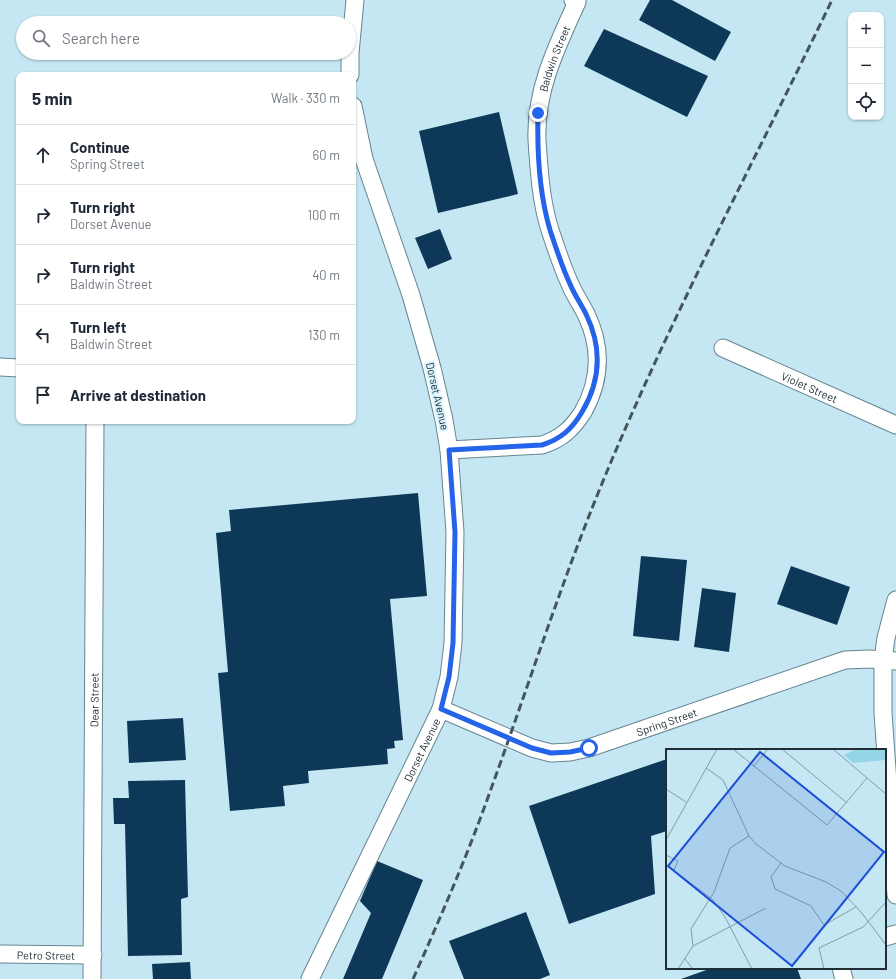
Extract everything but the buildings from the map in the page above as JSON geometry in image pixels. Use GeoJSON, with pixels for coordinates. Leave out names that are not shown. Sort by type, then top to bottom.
{"type":"FeatureCollection","features":[{"type":"Feature","properties":{"kind":"street"},"geometry":{"type":"LineString","coordinates":[[353,16],[355,0]]}},
{"type":"Feature","properties":{"kind":"street","name":"Baldwin Street"},"geometry":{"type":"LineString","coordinates":[[449,450],[542,445],[553,442],[563,436],[576,422],[591,398],[596,380],[598,359],[594,336],[586,314],[570,284],[550,229],[543,199],[537,140],[538,113],[544,83],[575,1]]}},
{"type":"Feature","properties":{"kind":"street"},"geometry":{"type":"LineString","coordinates":[[350,60],[350,72]]}},
{"type":"Feature","properties":{"kind":"street","name":"Dorset Avenue"},"geometry":{"type":"LineString","coordinates":[[310,979],[441,709],[449,677],[453,643],[455,532],[449,450],[432,368],[411,295],[364,159],[356,120]]}},
{"type":"Feature","properties":{"kind":"street","name":"Violet Street"},"geometry":{"type":"LineString","coordinates":[[723,348],[896,426]]}},
{"type":"Feature","properties":{"kind":"street"},"geometry":{"type":"LineString","coordinates":[[0,367],[16,368]]}},
{"type":"Feature","properties":{"kind":"street","name":"Dear Street"},"geometry":{"type":"LineString","coordinates":[[92,979],[95,424]]}},
{"type":"Feature","properties":{"kind":"street"},"geometry":{"type":"LineString","coordinates":[[886,749],[883,713],[890,661],[886,638],[896,600]]}},
{"type":"Feature","properties":{"kind":"street","name":"Spring Street"},"geometry":{"type":"LineString","coordinates":[[441,709],[532,748],[551,753],[570,752],[589,748],[845,660],[856,659],[890,661]]}},
{"type":"Feature","properties":{"kind":"street"},"geometry":{"type":"LineString","coordinates":[[886,755],[896,895]]}},
{"type":"Feature","properties":{"kind":"street"},"geometry":{"type":"LineString","coordinates":[[886,937],[896,934]]}},
{"type":"Feature","properties":{"kind":"street","name":"Petro Street"},"geometry":{"type":"LineString","coordinates":[[0,954],[93,955]]}},
{"type":"Feature","properties":{"kind":"street"},"geometry":{"type":"LineString","coordinates":[[841,969],[844,979]]}},
{"type":"Feature","properties":{"kind":"railway"},"geometry":{"type":"LineString","coordinates":[[413,979],[450,895],[475,832],[559,596],[608,469],[689,291],[832,0]]}},
{"type":"Feature","properties":{"kind":"route"},"geometry":{"type":"LineString","coordinates":[[538,113],[537,140],[543,199],[550,229],[570,284],[586,314],[594,336],[598,359],[596,380],[591,398],[576,422],[563,436],[553,442],[542,445],[449,450],[455,532],[453,643],[449,677],[441,709],[532,748],[551,753],[570,752],[589,748]]}}]}
